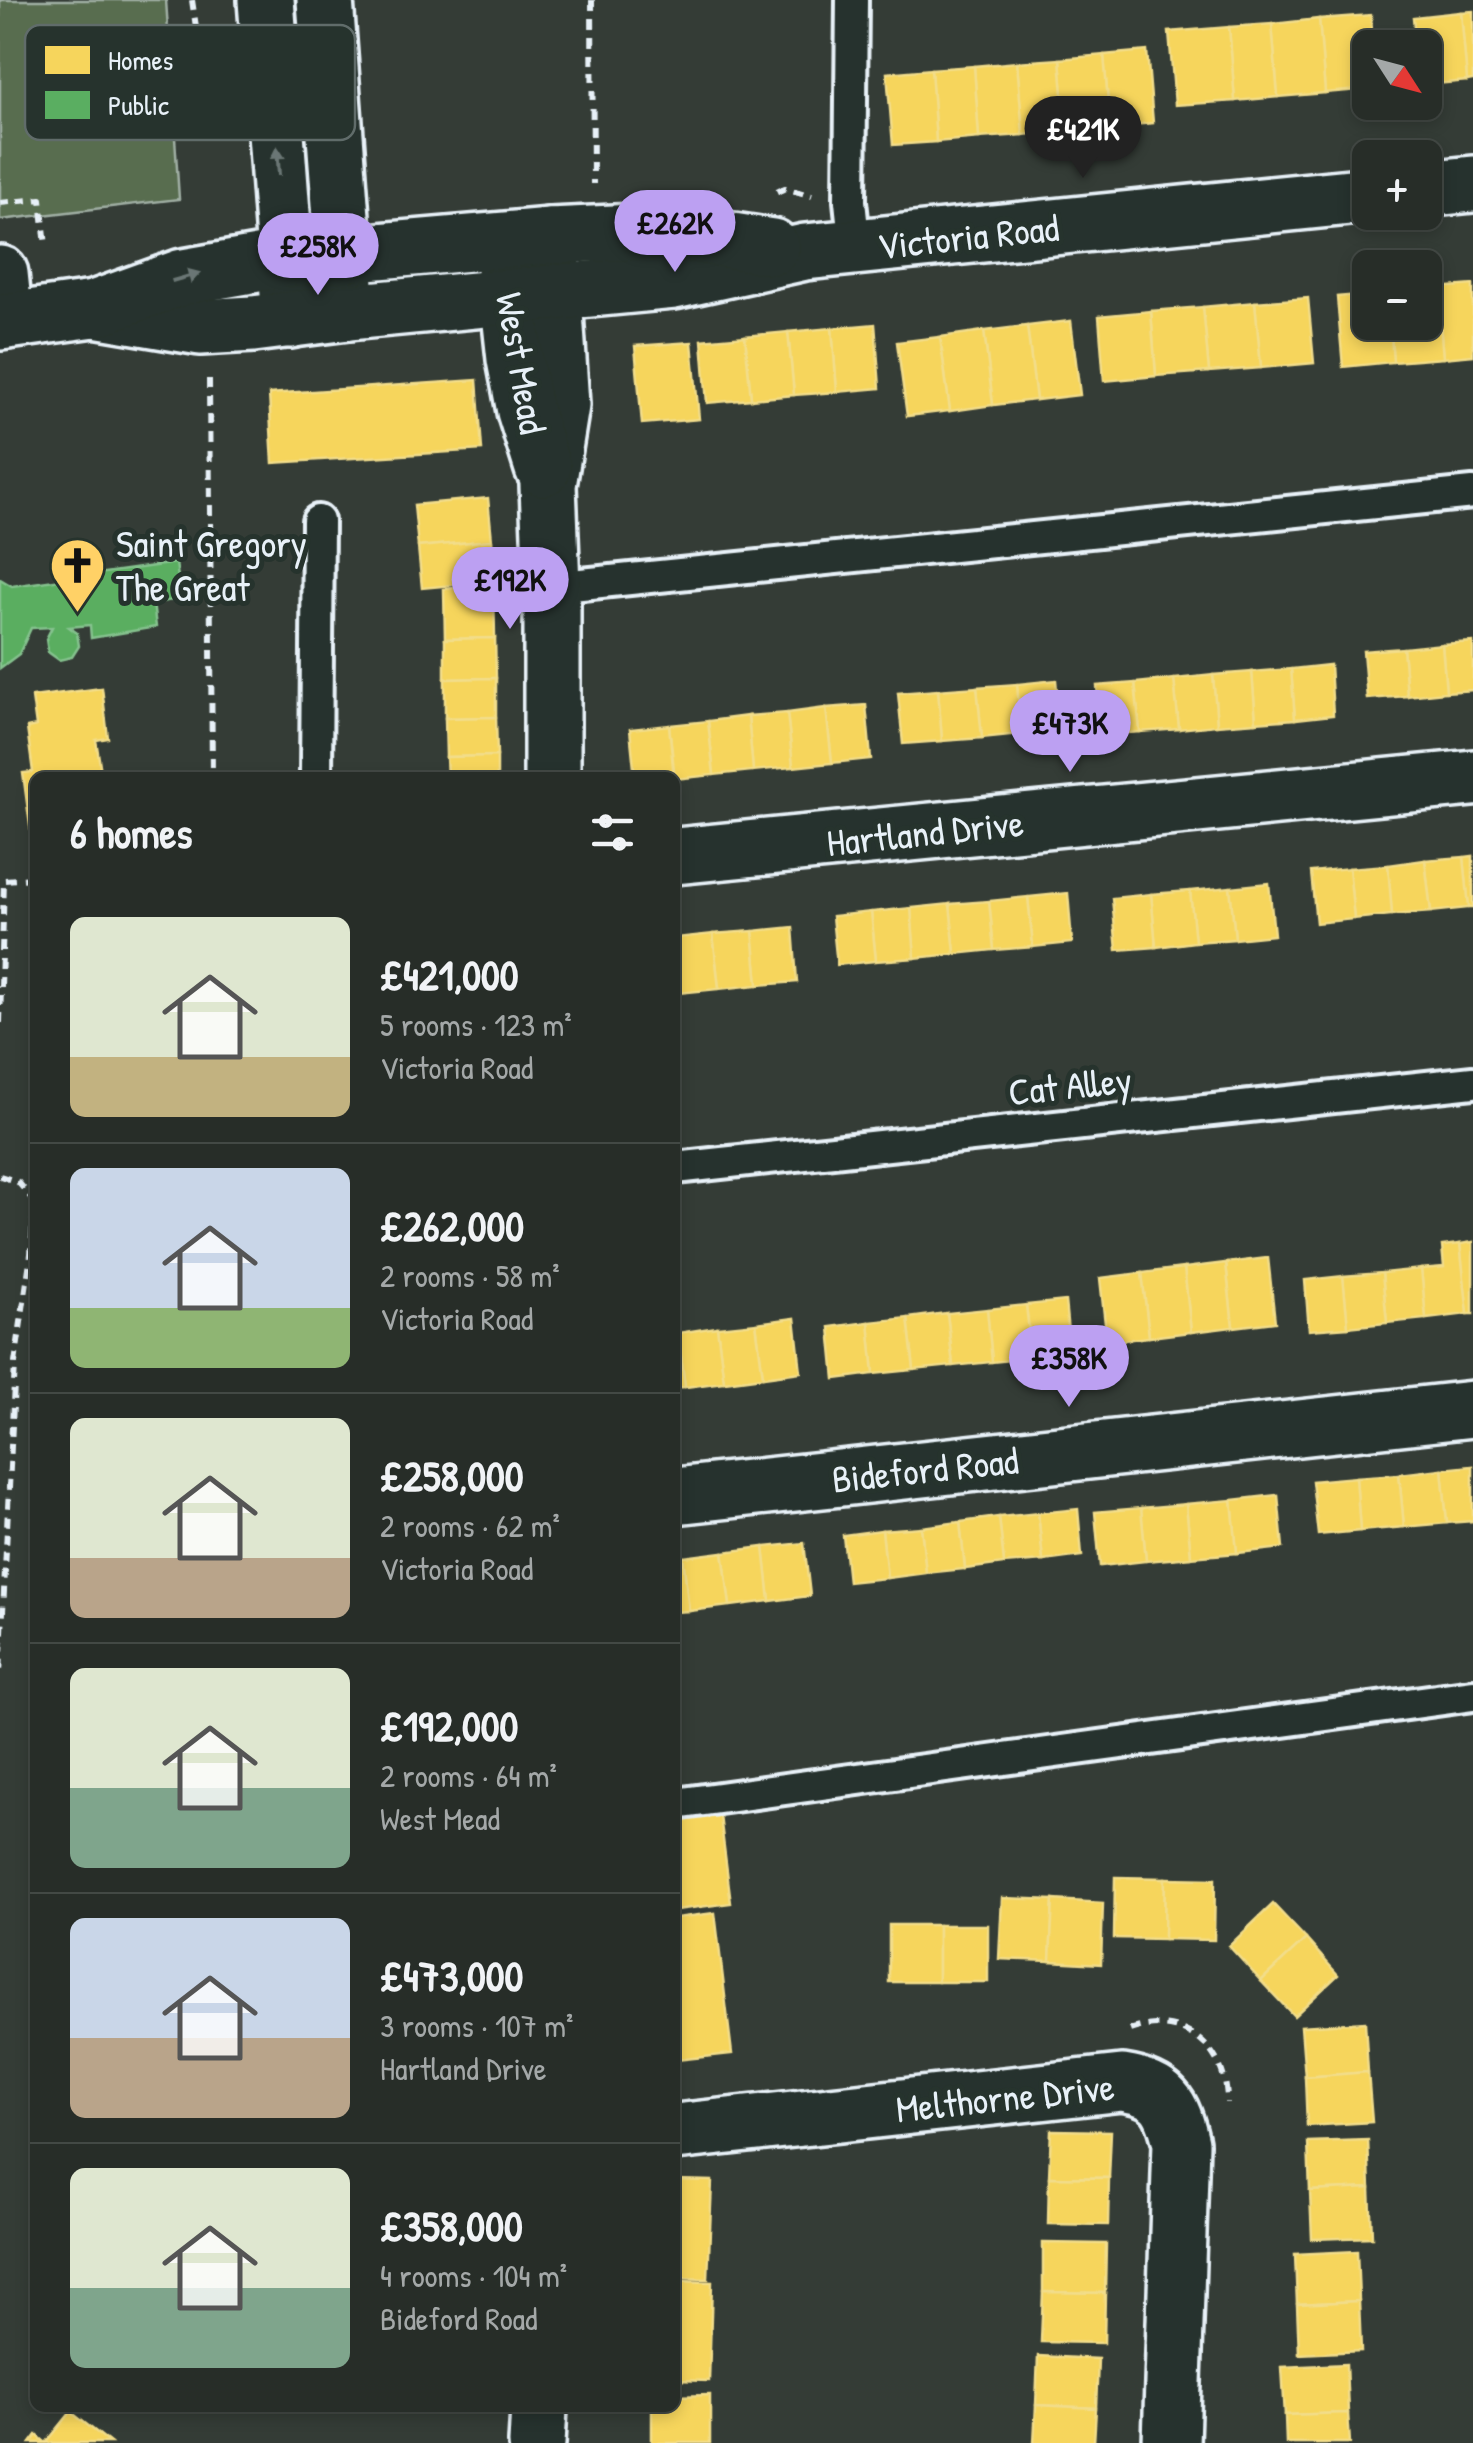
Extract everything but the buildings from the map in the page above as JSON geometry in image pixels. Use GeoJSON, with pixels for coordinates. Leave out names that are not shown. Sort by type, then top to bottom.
{"type":"FeatureCollection","features":[{"type":"Feature","properties":{"kind":"street"},"geometry":{"type":"LineString","coordinates":[[266,0],[268,25]]}},
{"type":"Feature","properties":{"kind":"street"},"geometry":{"type":"LineString","coordinates":[[325,0],[327,25]]}},
{"type":"Feature","properties":{"kind":"street"},"geometry":{"type":"LineString","coordinates":[[277,140],[290,320]]}},
{"type":"Feature","properties":{"kind":"street"},"geometry":{"type":"LineString","coordinates":[[335,140],[348,312]]}},
{"type":"Feature","properties":{"kind":"street"},"geometry":{"type":"LineString","coordinates":[[1442,187],[1473,184]]}},
{"type":"Feature","properties":{"kind":"street","name":"Victoria Road"},"geometry":{"type":"LineString","coordinates":[[94,309],[183,277],[343,253],[526,238],[672,232],[836,234],[1352,195]]}},
{"type":"Feature","properties":{"kind":"street","name":"Victoria Road"},"geometry":{"type":"LineString","coordinates":[[13,295],[200,326],[290,320],[674,281],[836,234]]}},
{"type":"Feature","properties":{"kind":"street","name":"West Mead"},"geometry":{"type":"LineString","coordinates":[[526,238],[531,294],[515,360],[525,412],[548,486],[552,772]]}},
{"type":"Feature","properties":{"kind":"street","name":"Hartland Drive"},"geometry":{"type":"LineString","coordinates":[[680,856],[1473,778]]}},
{"type":"Feature","properties":{"kind":"street","name":"Bideford Road"},"geometry":{"type":"LineString","coordinates":[[680,1495],[1473,1409]]}},
{"type":"Feature","properties":{"kind":"street","name":"Melthorne Drive"},"geometry":{"type":"LineString","coordinates":[[680,2131],[1122,2083],[1142,2086],[1163,2098],[1175,2116],[1181,2144],[1171,2443]]}},
{"type":"Feature","properties":{"kind":"street"},"geometry":{"type":"LineString","coordinates":[[537,2443],[538,2412]]}},
{"type":"Feature","properties":{"kind":"lane"},"geometry":{"type":"LineString","coordinates":[[836,234],[852,0]]}},
{"type":"Feature","properties":{"kind":"lane"},"geometry":{"type":"LineString","coordinates":[[552,587],[1473,493]]}},
{"type":"Feature","properties":{"kind":"lane"},"geometry":{"type":"LineString","coordinates":[[316,772],[318,521]]}},
{"type":"Feature","properties":{"kind":"lane","name":"Cat Alley"},"geometry":{"type":"LineString","coordinates":[[680,1167],[1473,1082]]}},
{"type":"Feature","properties":{"kind":"lane"},"geometry":{"type":"LineString","coordinates":[[680,1803],[1473,1696]]}},
{"type":"Feature","properties":{"kind":"path"},"geometry":{"type":"LineString","coordinates":[[192,0],[196,25]]}},
{"type":"Feature","properties":{"kind":"path"},"geometry":{"type":"LineString","coordinates":[[592,0],[593,197]]}},
{"type":"Feature","properties":{"kind":"path"},"geometry":{"type":"LineString","coordinates":[[768,196],[785,188],[833,202],[836,234]]}},
{"type":"Feature","properties":{"kind":"path"},"geometry":{"type":"LineString","coordinates":[[0,203],[41,198],[13,295]]}},
{"type":"Feature","properties":{"kind":"path"},"geometry":{"type":"LineString","coordinates":[[208,372],[212,772]]}},
{"type":"Feature","properties":{"kind":"path"},"geometry":{"type":"LineString","coordinates":[[0,1023],[4,880],[30,878]]}},
{"type":"Feature","properties":{"kind":"path"},"geometry":{"type":"LineString","coordinates":[[0,1176],[18,1182],[30,1196]]}},
{"type":"Feature","properties":{"kind":"path"},"geometry":{"type":"LineString","coordinates":[[0,1674],[15,1363],[30,1261]]}},
{"type":"Feature","properties":{"kind":"green space"},"geometry":{"type":"Polygon","coordinates":[[[0,0],[166,0],[168,25],[25,25],[25,140],[175,140],[179,199],[0,220],[0,0]]]}},
{"type":"Feature","properties":{"kind":"place","name":"Saint Gregory The Great"},"geometry":{"type":"Point","coordinates":[77,614]}}]}
